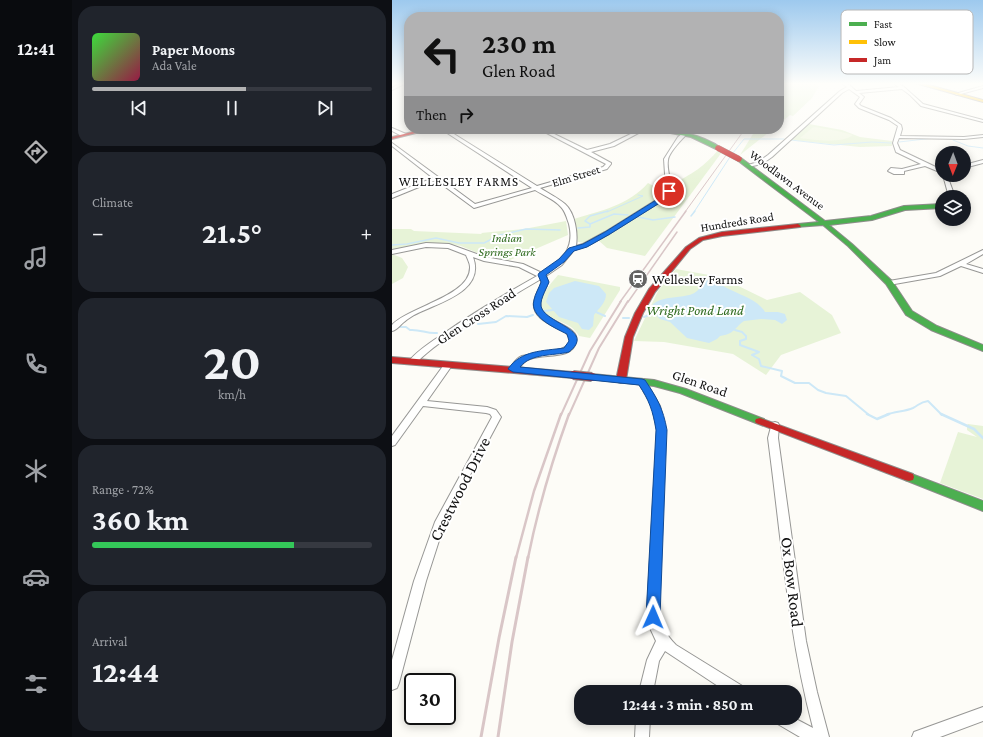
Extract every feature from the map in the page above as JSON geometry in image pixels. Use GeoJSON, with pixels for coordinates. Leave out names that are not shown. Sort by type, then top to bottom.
{"type":"FeatureCollection","features":[{"type":"Feature","properties":{"kind":"street"},"geometry":{"type":"LineString","coordinates":[[750,166],[770,156],[813,117]]}},
{"type":"Feature","properties":{"kind":"street"},"geometry":{"type":"LineString","coordinates":[[886,117],[899,125],[900,129],[895,144],[898,151],[935,168]]}},
{"type":"Feature","properties":{"kind":"street"},"geometry":{"type":"LineString","coordinates":[[969,117],[983,121]]}},
{"type":"Feature","properties":{"kind":"street"},"geometry":{"type":"LineString","coordinates":[[392,129],[404,135]]}},
{"type":"Feature","properties":{"kind":"street"},"geometry":{"type":"LineString","coordinates":[[392,138],[408,134]]}},
{"type":"Feature","properties":{"kind":"street"},"geometry":{"type":"LineString","coordinates":[[451,134],[561,203],[566,208],[572,230],[572,249],[585,245],[607,233],[666,196],[669,189],[666,159],[680,138],[684,135]]}},
{"type":"Feature","properties":{"kind":"street","name":"Elm Street"},"geometry":{"type":"LineString","coordinates":[[536,188],[605,168],[609,164],[606,161],[551,134]]}},
{"type":"Feature","properties":{"kind":"street"},"geometry":{"type":"LineString","coordinates":[[587,152],[613,144],[634,134]]}},
{"type":"Feature","properties":{"kind":"street","name":"Woodlawn Avenue"},"geometry":{"type":"LineString","coordinates":[[681,134],[698,138],[750,166],[799,202],[889,283],[897,293],[906,310],[914,316],[983,348]]}},
{"type":"Feature","properties":{"kind":"street"},"geometry":{"type":"LineString","coordinates":[[897,137],[964,138],[983,136]]}},
{"type":"Feature","properties":{"kind":"street"},"geometry":{"type":"LineString","coordinates":[[392,144],[474,206],[536,188]]}},
{"type":"Feature","properties":{"kind":"street"},"geometry":{"type":"LineString","coordinates":[[971,165],[983,161]]}},
{"type":"Feature","properties":{"kind":"street"},"geometry":{"type":"LineString","coordinates":[[902,170],[925,164]]}},
{"type":"Feature","properties":{"kind":"street"},"geometry":{"type":"LineString","coordinates":[[392,196],[437,178]]}},
{"type":"Feature","properties":{"kind":"street","name":"Hundreds Road"},"geometry":{"type":"LineString","coordinates":[[621,380],[629,337],[639,314],[651,293],[691,245],[703,238],[822,223],[870,219],[904,208],[935,207]]}},
{"type":"Feature","properties":{"kind":"street"},"geometry":{"type":"LineString","coordinates":[[392,252],[423,246],[437,245],[454,247],[484,259],[521,264],[541,275],[545,282],[537,301],[538,309],[549,321],[570,333],[573,336],[573,341],[570,347],[566,350],[528,356],[521,360],[513,369]]}},
{"type":"Feature","properties":{"kind":"street","name":"Glen Cross Road"},"geometry":{"type":"LineString","coordinates":[[413,361],[428,348],[473,316],[562,261],[572,249]]}},
{"type":"Feature","properties":{"kind":"street"},"geometry":{"type":"LineString","coordinates":[[889,283],[938,275],[983,252]]}},
{"type":"Feature","properties":{"kind":"street"},"geometry":{"type":"LineString","coordinates":[[392,329],[407,316],[442,301],[459,290],[470,276],[472,264],[469,253]]}},
{"type":"Feature","properties":{"kind":"street"},"geometry":{"type":"LineString","coordinates":[[472,264],[484,259]]}},
{"type":"Feature","properties":{"kind":"street"},"geometry":{"type":"LineString","coordinates":[[961,264],[983,271]]}},
{"type":"Feature","properties":{"kind":"street","name":"Glen Road"},"geometry":{"type":"LineString","coordinates":[[392,360],[513,369],[660,384],[775,425],[983,506]]}},
{"type":"Feature","properties":{"kind":"street"},"geometry":{"type":"LineString","coordinates":[[392,443],[449,364]]}},
{"type":"Feature","properties":{"kind":"street"},"geometry":{"type":"LineString","coordinates":[[642,382],[656,406],[661,424],[652,612],[655,627],[663,641],[677,653],[728,685]]}},
{"type":"Feature","properties":{"kind":"street","name":"Crestwood Drive"},"geometry":{"type":"LineString","coordinates":[[392,683],[420,581],[440,522],[497,417],[493,412],[488,410],[421,403]]}},
{"type":"Feature","properties":{"kind":"street","name":"Ox Bow Road"},"geometry":{"type":"LineString","coordinates":[[775,425],[774,438],[796,621],[810,692],[822,737]]}},
{"type":"Feature","properties":{"kind":"street"},"geometry":{"type":"LineString","coordinates":[[648,685],[653,660],[663,641]]}},
{"type":"Feature","properties":{"kind":"street"},"geometry":{"type":"LineString","coordinates":[[919,737],[983,714]]}},
{"type":"Feature","properties":{"kind":"street"},"geometry":{"type":"LineString","coordinates":[[642,737],[643,725]]}},
{"type":"Feature","properties":{"kind":"street"},"geometry":{"type":"LineString","coordinates":[[793,725],[817,737]]}},
{"type":"Feature","properties":{"kind":"green space"},"geometry":{"type":"Polygon","coordinates":[[[809,124],[842,130],[860,137],[892,141],[892,146],[860,147],[791,140],[809,124]]]}},
{"type":"Feature","properties":{"kind":"green space"},"geometry":{"type":"Polygon","coordinates":[[[815,127],[853,135],[842,140],[800,138],[815,127]]]}},
{"type":"Feature","properties":{"kind":"green space"},"geometry":{"type":"Polygon","coordinates":[[[753,134],[767,134],[740,155],[753,134]]]}},
{"type":"Feature","properties":{"kind":"green space"},"geometry":{"type":"Polygon","coordinates":[[[718,150],[722,152],[645,256],[607,248],[598,240],[663,201],[673,190],[674,183],[698,169],[718,150]]]}},
{"type":"Feature","properties":{"kind":"green space","name":"Indian Springs Park"},"geometry":{"type":"Polygon","coordinates":[[[648,183],[666,193],[603,233],[585,243],[578,242],[574,219],[604,210],[623,202],[640,191],[648,183]]]}},
{"type":"Feature","properties":{"kind":"green space","name":"Indian Springs Park"},"geometry":{"type":"Polygon","coordinates":[[[566,221],[568,235],[510,260],[487,257],[461,246],[447,243],[424,244],[392,250],[392,229],[482,234],[481,233],[524,229],[566,221]]]}},
{"type":"Feature","properties":{"kind":"green space"},"geometry":{"type":"Polygon","coordinates":[[[392,254],[402,258],[408,267],[403,278],[392,284],[392,254]]]}},
{"type":"Feature","properties":{"kind":"green space","name":"Wright Pond Land"},"geometry":{"type":"Polygon","coordinates":[[[676,269],[720,277],[767,300],[800,292],[832,315],[841,333],[781,355],[766,375],[733,354],[664,342],[634,341],[658,291],[676,269]]]}},
{"type":"Feature","properties":{"kind":"green space"},"geometry":{"type":"Polygon","coordinates":[[[558,275],[620,287],[620,290],[590,338],[579,336],[571,327],[550,317],[543,310],[541,305],[543,296],[558,275]]]}},
{"type":"Feature","properties":{"kind":"green space"},"geometry":{"type":"Polygon","coordinates":[[[968,424],[983,426],[983,499],[940,483],[958,432],[977,437],[967,430],[968,424]]]}},
{"type":"Feature","properties":{"kind":"water"},"geometry":{"type":"Polygon","coordinates":[[[708,280],[750,299],[759,305],[765,312],[778,312],[785,314],[787,320],[782,324],[775,320],[761,319],[744,321],[729,334],[720,336],[709,343],[687,338],[670,322],[660,319],[650,309],[660,300],[690,295],[696,292],[700,287],[697,282],[708,280]]]}},
{"type":"Feature","properties":{"kind":"water"},"geometry":{"type":"Polygon","coordinates":[[[575,281],[599,286],[606,294],[604,303],[594,315],[593,326],[589,330],[582,329],[578,323],[559,317],[546,302],[549,293],[554,288],[575,281]]]}},
{"type":"Feature","properties":{"kind":"waterway"},"geometry":{"type":"LineString","coordinates":[[899,142],[934,138]]}},
{"type":"Feature","properties":{"kind":"waterway"},"geometry":{"type":"LineString","coordinates":[[733,153],[744,139],[784,139]]}},
{"type":"Feature","properties":{"kind":"waterway"},"geometry":{"type":"LineString","coordinates":[[791,140],[834,145],[872,142],[891,143]]}},
{"type":"Feature","properties":{"kind":"waterway"},"geometry":{"type":"LineString","coordinates":[[953,140],[968,146],[983,148]]}},
{"type":"Feature","properties":{"kind":"waterway"},"geometry":{"type":"LineString","coordinates":[[694,212],[730,157]]}},
{"type":"Feature","properties":{"kind":"waterway"},"geometry":{"type":"LineString","coordinates":[[607,212],[643,196],[638,195]]}},
{"type":"Feature","properties":{"kind":"waterway"},"geometry":{"type":"LineString","coordinates":[[590,224],[585,221],[590,216],[608,211]]}},
{"type":"Feature","properties":{"kind":"waterway"},"geometry":{"type":"LineString","coordinates":[[691,216],[695,211]]}},
{"type":"Feature","properties":{"kind":"waterway"},"geometry":{"type":"LineString","coordinates":[[590,224],[614,214],[628,215]]}},
{"type":"Feature","properties":{"kind":"waterway"},"geometry":{"type":"LineString","coordinates":[[638,217],[653,220],[675,217]]}},
{"type":"Feature","properties":{"kind":"waterway"},"geometry":{"type":"LineString","coordinates":[[578,228],[590,227],[590,224]]}},
{"type":"Feature","properties":{"kind":"waterway"},"geometry":{"type":"LineString","coordinates":[[392,245],[407,244],[436,238],[459,243],[484,243],[500,235],[526,229],[560,230]]}},
{"type":"Feature","properties":{"kind":"waterway"},"geometry":{"type":"LineString","coordinates":[[544,311],[553,310]]}},
{"type":"Feature","properties":{"kind":"waterway"},"geometry":{"type":"LineString","coordinates":[[596,312],[605,316]]}},
{"type":"Feature","properties":{"kind":"waterway"},"geometry":{"type":"LineString","coordinates":[[644,317],[654,313]]}},
{"type":"Feature","properties":{"kind":"waterway"},"geometry":{"type":"LineString","coordinates":[[478,324],[496,322],[506,316],[527,317],[533,315]]}},
{"type":"Feature","properties":{"kind":"waterway"},"geometry":{"type":"LineString","coordinates":[[623,318],[629,318]]}},
{"type":"Feature","properties":{"kind":"waterway"},"geometry":{"type":"LineString","coordinates":[[399,327],[406,327],[410,330],[437,333]]}},
{"type":"Feature","properties":{"kind":"waterway"},"geometry":{"type":"LineString","coordinates":[[735,330],[742,332],[746,336],[746,339],[740,341],[740,345],[759,352],[752,355],[759,359],[761,366],[782,371],[781,376],[795,383],[809,383],[818,390],[826,393],[846,396],[869,415]]}},
{"type":"Feature","properties":{"kind":"waterway"},"geometry":{"type":"LineString","coordinates":[[888,414],[913,408],[928,401],[941,414]]}},
{"type":"Feature","properties":{"kind":"waterway"},"geometry":{"type":"LineString","coordinates":[[869,415],[877,419],[888,414]]}},
{"type":"Feature","properties":{"kind":"waterway"},"geometry":{"type":"LineString","coordinates":[[941,414],[974,429],[983,438]]}},
{"type":"Feature","properties":{"kind":"railway"},"geometry":{"type":"LineString","coordinates":[[685,212],[741,134]]}},
{"type":"Feature","properties":{"kind":"railway"},"geometry":{"type":"LineString","coordinates":[[620,302],[686,211]]}},
{"type":"Feature","properties":{"kind":"railway"},"geometry":{"type":"LineString","coordinates":[[628,302],[677,232]]}},
{"type":"Feature","properties":{"kind":"railway"},"geometry":{"type":"LineString","coordinates":[[561,415],[590,351],[621,301]]}},
{"type":"Feature","properties":{"kind":"railway"},"geometry":{"type":"LineString","coordinates":[[569,415],[599,348],[628,301]]}},
{"type":"Feature","properties":{"kind":"railway"},"geometry":{"type":"LineString","coordinates":[[516,558],[534,491],[561,414]]}},
{"type":"Feature","properties":{"kind":"railway"},"geometry":{"type":"LineString","coordinates":[[528,558],[546,485],[569,414]]}},
{"type":"Feature","properties":{"kind":"railway"},"geometry":{"type":"LineString","coordinates":[[481,737],[499,638],[516,557]]}},
{"type":"Feature","properties":{"kind":"railway"},"geometry":{"type":"LineString","coordinates":[[498,737],[512,642],[528,557]]}},
{"type":"Feature","properties":{"kind":"traffic: fast"},"geometry":{"type":"LineString","coordinates":[[681,134],[692,136],[718,148]]}},
{"type":"Feature","properties":{"kind":"traffic: fast"},"geometry":{"type":"LineString","coordinates":[[739,159],[807,209],[850,245],[889,283],[909,313],[934,328],[983,348]]}},
{"type":"Feature","properties":{"kind":"traffic: fast"},"geometry":{"type":"LineString","coordinates":[[798,226],[872,218],[904,208],[935,206]]}},
{"type":"Feature","properties":{"kind":"traffic: fast"},"geometry":{"type":"LineString","coordinates":[[592,377],[654,383],[683,391],[760,421]]}},
{"type":"Feature","properties":{"kind":"traffic: fast"},"geometry":{"type":"LineString","coordinates":[[909,477],[983,506]]}},
{"type":"Feature","properties":{"kind":"traffic: jam"},"geometry":{"type":"LineString","coordinates":[[392,138],[409,134]]}},
{"type":"Feature","properties":{"kind":"traffic: jam"},"geometry":{"type":"LineString","coordinates":[[718,148],[739,159]]}},
{"type":"Feature","properties":{"kind":"traffic: jam"},"geometry":{"type":"LineString","coordinates":[[621,380],[629,337],[639,313],[652,291],[688,248],[701,239],[722,234],[798,226]]}},
{"type":"Feature","properties":{"kind":"traffic: jam"},"geometry":{"type":"LineString","coordinates":[[392,360],[573,375]]}},
{"type":"Feature","properties":{"kind":"traffic: jam"},"geometry":{"type":"LineString","coordinates":[[573,375],[592,377]]}},
{"type":"Feature","properties":{"kind":"traffic: jam"},"geometry":{"type":"LineString","coordinates":[[760,421],[909,477]]}},
{"type":"Feature","properties":{"kind":"place","name":"Wellesley Farms"},"geometry":{"type":"Point","coordinates":[638,279]}},
{"type":"Feature","properties":{"kind":"district","name":"WELLESLEY FARMS"},"geometry":{"type":"Point","coordinates":[459,181]}},
{"type":"Feature","properties":{"kind":"route"},"geometry":{"type":"LineString","coordinates":[[653,617],[652,612],[661,430],[658,411],[651,396],[642,382],[513,369],[521,360],[528,356],[557,353],[566,350],[570,347],[573,341],[573,336],[567,330],[549,321],[538,309],[537,301],[545,282],[541,275],[562,261],[572,249],[585,245],[607,233],[664,198],[669,191]]}}]}
